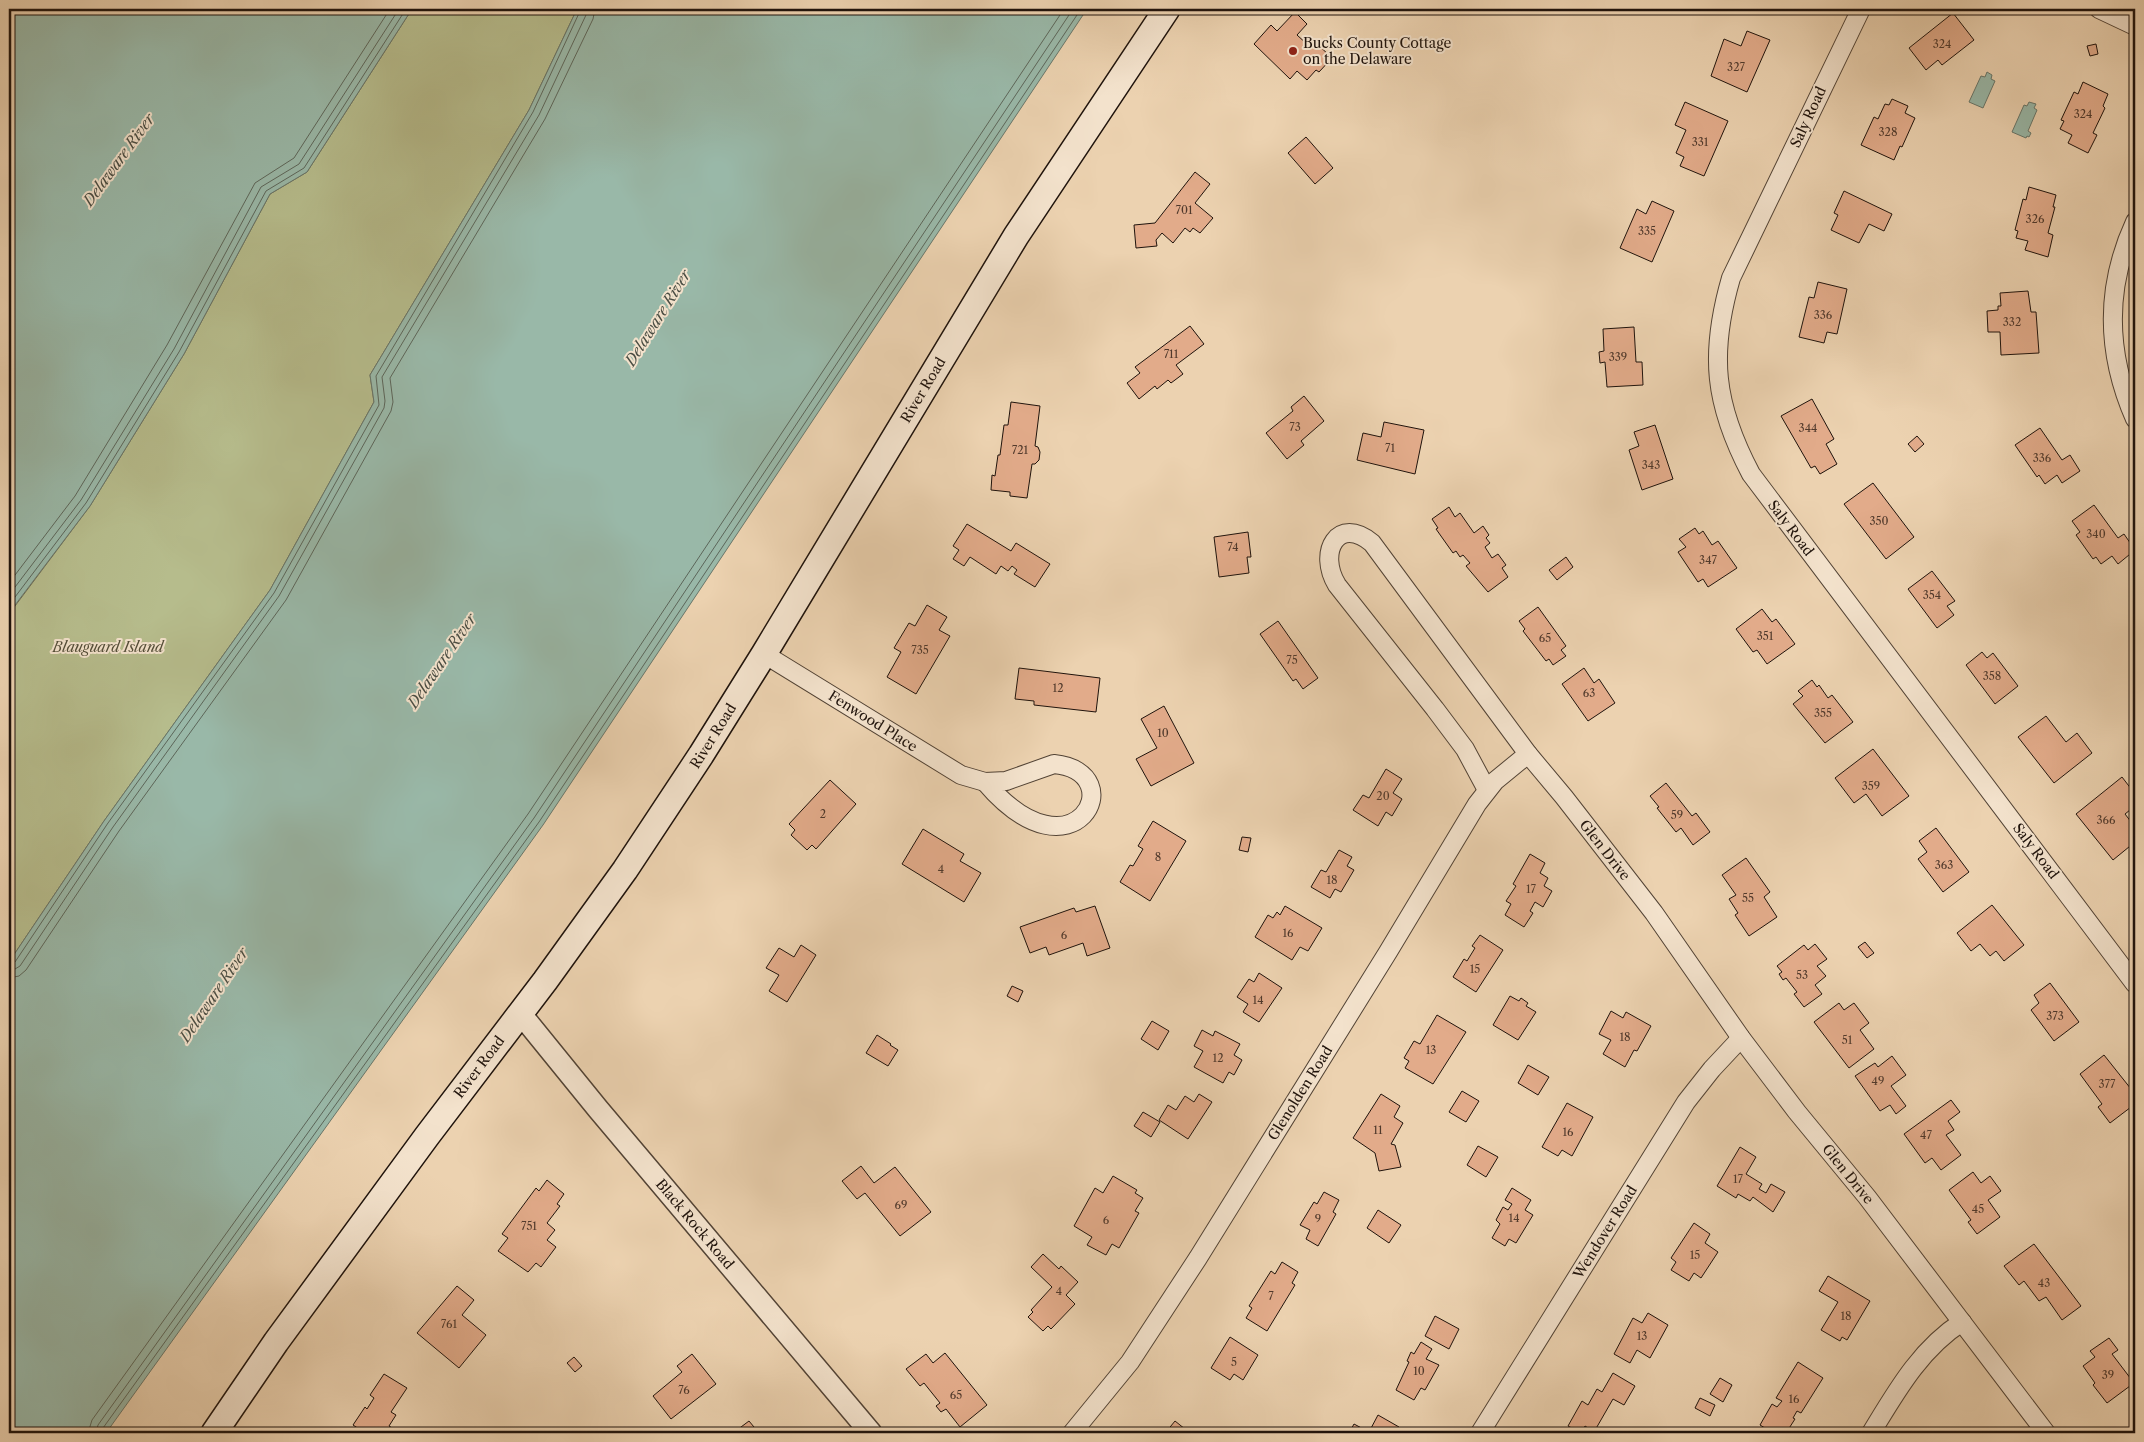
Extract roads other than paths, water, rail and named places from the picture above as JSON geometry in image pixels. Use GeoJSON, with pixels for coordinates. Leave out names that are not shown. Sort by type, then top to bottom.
{"type":"FeatureCollection","features":[{"type":"Feature","properties":{"kind":"main road","name":"River Road"},"geometry":{"type":"LineString","coordinates":[[214,1433],[293,1319],[625,870],[701,755],[764,654],[1016,236],[1167,9]]}},
{"type":"Feature","properties":{"kind":"street","name":"Saly Road"},"geometry":{"type":"LineString","coordinates":[[1861,9],[1731,278],[1722,310],[1717,344],[1718,378],[1724,412],[1735,444],[1751,474],[2135,984]]}},
{"type":"Feature","properties":{"kind":"street"},"geometry":{"type":"LineString","coordinates":[[2099,9],[2135,26]]}},
{"type":"Feature","properties":{"kind":"street"},"geometry":{"type":"LineString","coordinates":[[2135,222],[2119,265],[2113,299],[2113,333],[2117,367],[2135,419]]}},
{"type":"Feature","properties":{"kind":"street","name":"Glen Drive"},"geometry":{"type":"LineString","coordinates":[[1487,790],[1465,749],[1330,574],[1330,546],[1334,540],[1351,534],[1362,535],[1372,543],[1528,754],[1564,797],[1654,913],[1741,1038],[1797,1112],[1867,1197],[2046,1433]]}},
{"type":"Feature","properties":{"kind":"street","name":"Fenwood Place"},"geometry":{"type":"LineString","coordinates":[[764,654],[961,775],[985,782],[1006,781],[1054,764],[1067,766],[1076,769],[1086,779],[1092,798],[1086,812],[1073,824],[1053,826],[1034,822],[1014,810],[998,798],[985,782]]}},
{"type":"Feature","properties":{"kind":"street","name":"Glenolden Road"},"geometry":{"type":"LineString","coordinates":[[1072,1433],[1130,1362],[1187,1274],[1487,790],[1528,754]]}},
{"type":"Feature","properties":{"kind":"street","name":"Black Rock Road"},"geometry":{"type":"LineString","coordinates":[[520,1013],[598,1110],[871,1433]]}},
{"type":"Feature","properties":{"kind":"street","name":"Wendover Road"},"geometry":{"type":"LineString","coordinates":[[1480,1433],[1686,1102],[1712,1069],[1741,1038]]}},
{"type":"Feature","properties":{"kind":"street"},"geometry":{"type":"LineString","coordinates":[[1871,1433],[1901,1384],[1927,1350],[1943,1334],[1962,1322]]}},
{"type":"Feature","properties":{"kind":"water","name":"Delaware River"},"geometry":{"type":"Polygon","coordinates":[[[9,9],[412,9],[307,172],[270,194],[184,354],[90,506],[9,613],[9,9]]]}},
{"type":"Feature","properties":{"kind":"water","name":"Delaware River"},"geometry":{"type":"Polygon","coordinates":[[[577,9],[1087,9],[543,825],[106,1433],[9,1433],[9,962],[104,821],[270,590],[374,402],[370,375],[529,110],[577,9]]]}},
{"type":"Feature","properties":{"kind":"water"},"geometry":{"type":"Polygon","coordinates":[[[1987,72],[1992,75],[1991,79],[1995,81],[1983,108],[1969,102],[1981,76],[1985,77],[1987,72]]]}},
{"type":"Feature","properties":{"kind":"water"},"geometry":{"type":"Polygon","coordinates":[[[2029,102],[2036,104],[2034,108],[2037,110],[2028,131],[2031,133],[2026,138],[2012,132],[2024,105],[2027,106],[2029,102]]]}},
{"type":"Feature","properties":{"kind":"place","name":"Bucks County Cottage on the Delaware"},"geometry":{"type":"Point","coordinates":[1293,51]}},
{"type":"Feature","properties":{"kind":"park label","name":"Blauguard Island"},"geometry":{"type":"Point","coordinates":[108,647]}}]}
